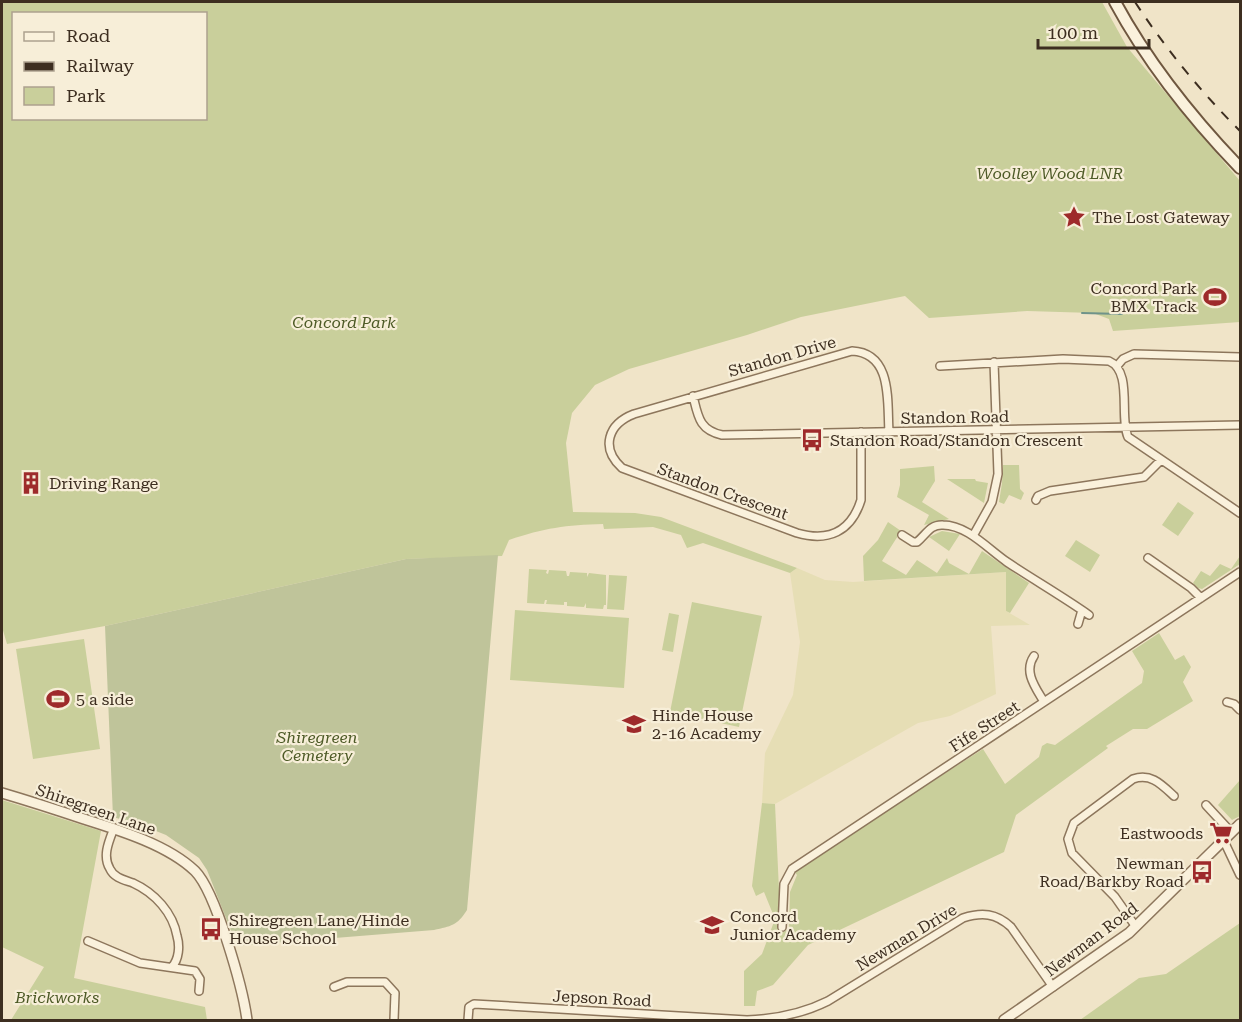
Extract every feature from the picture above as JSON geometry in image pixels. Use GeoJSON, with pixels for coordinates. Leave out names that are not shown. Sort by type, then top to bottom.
{"type":"FeatureCollection","features":[{"type":"Feature","properties":{"kind":"main road"},"geometry":{"type":"LineString","coordinates":[[1115,2],[1161,76],[1213,140],[1240,168]]}},
{"type":"Feature","properties":{"kind":"street","name":"Standon Drive"},"geometry":{"type":"LineString","coordinates":[[693,396],[844,352],[859,351],[876,360],[884,374],[889,432]]}},
{"type":"Feature","properties":{"kind":"street"},"geometry":{"type":"LineString","coordinates":[[1117,366],[1123,358],[1134,354],[1240,357]]}},
{"type":"Feature","properties":{"kind":"street"},"geometry":{"type":"LineString","coordinates":[[940,366],[1072,359],[1109,361],[1117,366],[1122,376],[1128,436],[1240,513]]}},
{"type":"Feature","properties":{"kind":"street"},"geometry":{"type":"LineString","coordinates":[[974,536],[992,502],[998,474],[994,362]]}},
{"type":"Feature","properties":{"kind":"street","name":"Standon Road"},"geometry":{"type":"LineString","coordinates":[[693,396],[703,425],[712,433],[722,435],[1240,425]]}},
{"type":"Feature","properties":{"kind":"street","name":"Standon Crescent"},"geometry":{"type":"LineString","coordinates":[[693,396],[634,414],[614,426],[609,440],[615,462],[622,468],[813,537],[822,537],[840,530],[853,518],[858,509],[861,500],[861,432]]}},
{"type":"Feature","properties":{"kind":"street"},"geometry":{"type":"LineString","coordinates":[[1036,500],[1038,496],[1050,491],[1144,477],[1161,460]]}},
{"type":"Feature","properties":{"kind":"street"},"geometry":{"type":"LineString","coordinates":[[902,535],[917,542],[929,529],[943,525],[974,536],[1006,561],[1089,615]]}},
{"type":"Feature","properties":{"kind":"street"},"geometry":{"type":"LineString","coordinates":[[1148,558],[1191,588],[1201,598]]}},
{"type":"Feature","properties":{"kind":"street","name":"Fife Street"},"geometry":{"type":"LineString","coordinates":[[782,927],[784,884],[792,869],[1240,572]]}},
{"type":"Feature","properties":{"kind":"street"},"geometry":{"type":"LineString","coordinates":[[1078,624],[1082,610]]}},
{"type":"Feature","properties":{"kind":"street"},"geometry":{"type":"LineString","coordinates":[[1034,656],[1030,663],[1029,674],[1044,702]]}},
{"type":"Feature","properties":{"kind":"street"},"geometry":{"type":"LineString","coordinates":[[1227,702],[1234,704],[1240,710]]}},
{"type":"Feature","properties":{"kind":"street"},"geometry":{"type":"LineString","coordinates":[[1136,927],[1115,897],[1072,853],[1069,846],[1069,831],[1074,824],[1133,779],[1153,778],[1174,796]]}},
{"type":"Feature","properties":{"kind":"street","name":"Shiregreen Lane"},"geometry":{"type":"LineString","coordinates":[[2,793],[114,828],[162,849],[194,869],[212,902],[232,957],[247,1020]]}},
{"type":"Feature","properties":{"kind":"street"},"geometry":{"type":"LineString","coordinates":[[1206,805],[1231,832]]}},
{"type":"Feature","properties":{"kind":"street","name":"Newman Road"},"geometry":{"type":"LineString","coordinates":[[1004,1020],[1136,927],[1240,824]]}},
{"type":"Feature","properties":{"kind":"street"},"geometry":{"type":"LineString","coordinates":[[114,828],[106,856],[109,868],[117,877],[145,889],[167,911],[173,921],[179,943],[176,963],[172,967]]}},
{"type":"Feature","properties":{"kind":"street"},"geometry":{"type":"LineString","coordinates":[[1224,839],[1240,875]]}},
{"type":"Feature","properties":{"kind":"street","name":"Newman Drive"},"geometry":{"type":"LineString","coordinates":[[747,1020],[781,1017],[810,1010],[963,918],[984,913],[1003,919],[1011,927],[1053,987]]}},
{"type":"Feature","properties":{"kind":"street"},"geometry":{"type":"LineString","coordinates":[[88,941],[140,963],[195,971],[200,979],[199,991]]}},
{"type":"Feature","properties":{"kind":"street"},"geometry":{"type":"LineString","coordinates":[[334,987],[347,982],[385,982],[394,993],[394,1020]]}},
{"type":"Feature","properties":{"kind":"street","name":"Jepson Road"},"geometry":{"type":"LineString","coordinates":[[468,1020],[469,1007],[474,1004],[747,1020]]}},
{"type":"Feature","properties":{"kind":"shaded area"},"geometry":{"type":"Polygon","coordinates":[[[797,568],[825,580],[853,582],[1006,572],[1006,611],[1030,625],[991,626],[996,694],[950,716],[918,723],[775,804],[762,803],[765,753],[793,695],[800,642],[790,573],[797,568]]]}},
{"type":"Feature","properties":{"kind":"green space","name":"Concord Park"},"geometry":{"type":"Polygon","coordinates":[[[2,2],[1102,2],[1127,47],[1240,181],[1240,322],[1113,331],[1109,319],[1093,313],[1027,311],[929,318],[905,296],[801,317],[629,369],[595,385],[572,413],[566,443],[573,512],[635,513],[661,517],[797,568],[790,573],[703,543],[687,548],[681,535],[653,527],[604,529],[603,524],[578,525],[544,530],[509,540],[502,556],[406,559],[105,626],[7,644],[2,627],[2,2]]]}},
{"type":"Feature","properties":{"kind":"green space"},"geometry":{"type":"Polygon","coordinates":[[[1003,465],[1019,465],[1020,489],[1024,493],[1021,500],[1009,495],[1004,504],[999,502],[1003,465]]]}},
{"type":"Feature","properties":{"kind":"green space"},"geometry":{"type":"Polygon","coordinates":[[[934,466],[935,481],[922,502],[949,519],[924,525],[929,515],[897,497],[900,469],[934,466]]]}},
{"type":"Feature","properties":{"kind":"green space"},"geometry":{"type":"Polygon","coordinates":[[[947,479],[975,479],[988,483],[984,503],[947,479]]]}},
{"type":"Feature","properties":{"kind":"green space"},"geometry":{"type":"Polygon","coordinates":[[[1178,502],[1194,513],[1178,536],[1162,525],[1178,502]]]}},
{"type":"Feature","properties":{"kind":"green space"},"geometry":{"type":"Polygon","coordinates":[[[888,522],[901,531],[882,561],[906,575],[917,560],[937,573],[947,558],[949,563],[969,574],[982,551],[1029,583],[1010,613],[1006,611],[1006,572],[864,581],[863,556],[878,540],[888,522]]]}},
{"type":"Feature","properties":{"kind":"green space"},"geometry":{"type":"Polygon","coordinates":[[[942,531],[960,534],[949,551],[929,537],[942,531]]]}},
{"type":"Feature","properties":{"kind":"green space"},"geometry":{"type":"Polygon","coordinates":[[[1076,540],[1100,555],[1090,572],[1065,556],[1076,540]]]}},
{"type":"Feature","properties":{"kind":"green space","name":"Shiregreen Cemetery"},"geometry":{"type":"Polygon","coordinates":[[[498,555],[467,910],[453,924],[434,930],[237,946],[207,870],[199,858],[166,835],[113,817],[105,626],[406,559],[498,555]]]}},
{"type":"Feature","properties":{"kind":"green space"},"geometry":{"type":"Polygon","coordinates":[[[1240,556],[1240,564],[1202,589],[1193,583],[1201,571],[1210,576],[1220,564],[1231,569],[1240,556]]]}},
{"type":"Feature","properties":{"kind":"green space"},"geometry":{"type":"Polygon","coordinates":[[[529,569],[547,570],[548,574],[549,570],[566,571],[567,576],[570,572],[587,573],[587,577],[589,573],[606,575],[606,605],[603,609],[586,608],[586,603],[584,607],[567,606],[567,602],[564,602],[564,605],[546,604],[547,600],[544,604],[527,603],[529,569]]]}},
{"type":"Feature","properties":{"kind":"green space"},"geometry":{"type":"Polygon","coordinates":[[[609,575],[627,576],[624,610],[607,609],[609,575]]]}},
{"type":"Feature","properties":{"kind":"green space"},"geometry":{"type":"Polygon","coordinates":[[[692,602],[762,616],[739,727],[670,712],[692,602]]]}},
{"type":"Feature","properties":{"kind":"green space"},"geometry":{"type":"Polygon","coordinates":[[[515,610],[629,618],[624,688],[510,680],[515,610]]]}},
{"type":"Feature","properties":{"kind":"green space"},"geometry":{"type":"Polygon","coordinates":[[[669,613],[679,615],[673,652],[662,650],[669,613]]]}},
{"type":"Feature","properties":{"kind":"green space"},"geometry":{"type":"Polygon","coordinates":[[[1159,633],[1175,660],[1184,655],[1191,667],[1183,682],[1193,701],[1147,729],[1133,729],[1106,746],[1108,748],[1016,815],[1004,852],[808,945],[773,985],[757,991],[755,1006],[744,1006],[744,971],[762,954],[775,919],[764,892],[756,896],[752,886],[762,803],[775,804],[781,933],[789,929],[790,892],[797,875],[793,870],[983,749],[1005,784],[1039,757],[1042,746],[1047,743],[1055,745],[1142,683],[1144,671],[1132,651],[1159,633]]]}},
{"type":"Feature","properties":{"kind":"green space","name":"5 a side"},"geometry":{"type":"Polygon","coordinates":[[[84,639],[100,749],[33,759],[16,649],[84,639]]]}},
{"type":"Feature","properties":{"kind":"green space"},"geometry":{"type":"Polygon","coordinates":[[[1240,780],[1240,816],[1232,820],[1218,805],[1240,780]]]}},
{"type":"Feature","properties":{"kind":"green space","name":"Brickworks"},"geometry":{"type":"Polygon","coordinates":[[[2,800],[101,831],[74,978],[205,1007],[207,1020],[11,1020],[44,967],[2,947],[2,800]]]}},
{"type":"Feature","properties":{"kind":"green space"},"geometry":{"type":"Polygon","coordinates":[[[1240,923],[1240,1020],[1080,1020],[1139,978],[1166,974],[1240,923]]]}},
{"type":"Feature","properties":{"kind":"waterway"},"geometry":{"type":"LineString","coordinates":[[1082,313],[1122,314]]}},
{"type":"Feature","properties":{"kind":"railway"},"geometry":{"type":"LineString","coordinates":[[1135,2],[1184,69],[1240,131]]}},
{"type":"Feature","properties":{"kind":"place","name":"The Lost Gateway"},"geometry":{"type":"Point","coordinates":[1074,217]}},
{"type":"Feature","properties":{"kind":"place","name":"Concord Park BMX Track"},"geometry":{"type":"Point","coordinates":[1215,297]}},
{"type":"Feature","properties":{"kind":"place","name":"Standon Road/Standon Crescent"},"geometry":{"type":"Point","coordinates":[812,440]}},
{"type":"Feature","properties":{"kind":"place","name":"Driving Range"},"geometry":{"type":"Point","coordinates":[31,483]}},
{"type":"Feature","properties":{"kind":"place","name":"5 a side"},"geometry":{"type":"Point","coordinates":[58,699]}},
{"type":"Feature","properties":{"kind":"place","name":"Hinde House 2-16 Academy"},"geometry":{"type":"Point","coordinates":[634,724]}},
{"type":"Feature","properties":{"kind":"place","name":"Eastwoods"},"geometry":{"type":"Point","coordinates":[1221,833]}},
{"type":"Feature","properties":{"kind":"place","name":"Newman Road/Barkby Road"},"geometry":{"type":"Point","coordinates":[1202,872]}},
{"type":"Feature","properties":{"kind":"place","name":"Concord Junior Academy"},"geometry":{"type":"Point","coordinates":[712,925]}},
{"type":"Feature","properties":{"kind":"place","name":"Shiregreen Lane/Hinde House School"},"geometry":{"type":"Point","coordinates":[211,929]}},
{"type":"Feature","properties":{"kind":"park label","name":"Woolley Wood LNR"},"geometry":{"type":"Point","coordinates":[1050,173]}}]}
